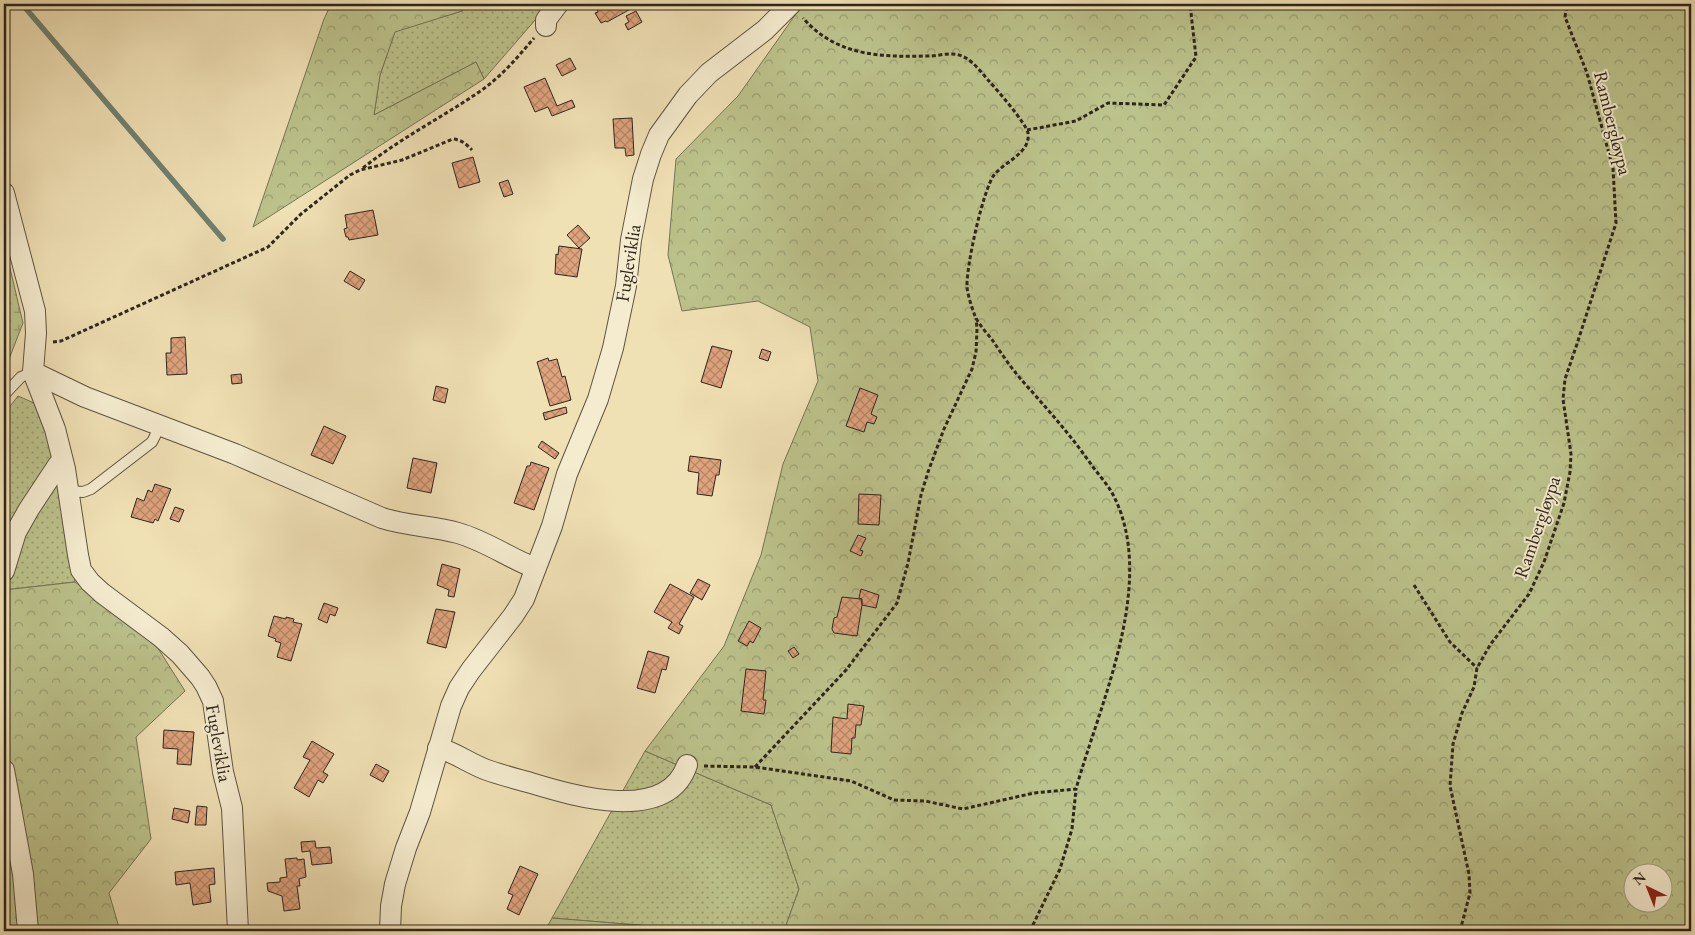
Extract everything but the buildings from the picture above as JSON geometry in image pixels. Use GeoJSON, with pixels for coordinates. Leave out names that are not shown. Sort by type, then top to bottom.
{"type":"FeatureCollection","features":[{"type":"Feature","properties":{"kind":"street"},"geometry":{"type":"LineString","coordinates":[[546,26],[546,20],[558,4]]}},
{"type":"Feature","properties":{"kind":"street","name":"Fugleviklia"},"geometry":{"type":"LineString","coordinates":[[390,931],[391,906],[395,884],[420,812],[451,706],[459,688],[517,610],[531,584],[535,568],[552,526],[567,474],[593,412],[607,371],[626,286],[637,206],[646,170],[658,135],[688,96],[709,73],[796,9]]}},
{"type":"Feature","properties":{"kind":"street","name":"Fugleviklia"},"geometry":{"type":"LineString","coordinates":[[4,193],[35,311],[33,372],[55,429],[69,491],[79,563],[85,577],[102,593],[161,636],[180,654],[196,672],[210,693],[223,772],[232,808],[238,931]]}},
{"type":"Feature","properties":{"kind":"street"},"geometry":{"type":"LineString","coordinates":[[33,372],[85,397],[235,454],[382,518],[403,524],[458,533],[480,541],[535,568]]}},
{"type":"Feature","properties":{"kind":"street"},"geometry":{"type":"LineString","coordinates":[[4,571],[16,532],[58,465],[62,463]]}},
{"type":"Feature","properties":{"kind":"street"},"geometry":{"type":"LineString","coordinates":[[438,748],[447,750],[488,771],[594,800],[640,800],[657,796],[667,792],[677,784],[683,776],[687,765]]}},
{"type":"Feature","properties":{"kind":"street"},"geometry":{"type":"LineString","coordinates":[[4,770],[23,874],[28,931]]}},
{"type":"Feature","properties":{"kind":"lane"},"geometry":{"type":"LineString","coordinates":[[4,395],[21,377],[33,372]]}},
{"type":"Feature","properties":{"kind":"lane"},"geometry":{"type":"LineString","coordinates":[[69,491],[83,492],[91,489],[152,442],[160,426]]}},
{"type":"Feature","properties":{"kind":"path"},"geometry":{"type":"LineString","coordinates":[[1027,130],[1076,121],[1108,103],[1164,105],[1196,57],[1190,4]]}},
{"type":"Feature","properties":{"kind":"path","name":"Rambergløypa"},"geometry":{"type":"LineString","coordinates":[[1460,930],[1470,893],[1469,874],[1450,786],[1453,744],[1462,713],[1474,687],[1477,668],[1490,645],[1529,594],[1544,562],[1564,503],[1570,472],[1571,454],[1563,399],[1564,379],[1616,223],[1613,168],[1587,73],[1565,17],[1567,4]]}},
{"type":"Feature","properties":{"kind":"path"},"geometry":{"type":"LineString","coordinates":[[755,767],[846,670],[896,603],[908,562],[919,504],[928,472],[944,429],[972,369],[976,352],[976,317],[967,289],[968,275],[984,200],[993,177],[1024,147],[1028,140],[1027,130],[990,82],[967,58],[956,54],[880,56],[866,54],[826,38],[816,31],[796,9]]}},
{"type":"Feature","properties":{"kind":"path"},"geometry":{"type":"LineString","coordinates":[[35,346],[61,341],[268,247],[301,214],[350,175],[479,92],[516,60],[546,26]]}},
{"type":"Feature","properties":{"kind":"path"},"geometry":{"type":"LineString","coordinates":[[360,170],[402,160],[453,139],[466,143],[472,150]]}},
{"type":"Feature","properties":{"kind":"path"},"geometry":{"type":"LineString","coordinates":[[976,317],[1019,378],[1072,437],[1111,492],[1126,528],[1130,579],[1125,619],[1106,700],[1084,758],[1076,789],[1072,829],[1062,861],[1030,931]]}},
{"type":"Feature","properties":{"kind":"path"},"geometry":{"type":"LineString","coordinates":[[1414,585],[1450,642],[1477,668]]}},
{"type":"Feature","properties":{"kind":"path"},"geometry":{"type":"LineString","coordinates":[[687,765],[755,767],[851,781],[894,800],[925,801],[963,809],[1034,793],[1076,789]]}},
{"type":"Feature","properties":{"kind":"path"},"geometry":{"type":"LineString","coordinates":[[1460,930],[1466,931]]}},
{"type":"Feature","properties":{"kind":"green space"},"geometry":{"type":"Polygon","coordinates":[[[331,4],[469,4],[462,11],[395,32],[380,75],[374,115],[476,62],[484,79],[253,227],[324,19],[331,4]]]}},
{"type":"Feature","properties":{"kind":"green space"},"geometry":{"type":"Polygon","coordinates":[[[469,4],[549,4],[484,79],[476,62],[374,115],[380,75],[395,31],[462,11],[469,4]]]}},
{"type":"Feature","properties":{"kind":"green space"},"geometry":{"type":"Polygon","coordinates":[[[803,4],[1691,4],[1691,931],[784,931],[799,889],[771,805],[645,751],[724,646],[761,555],[783,464],[818,381],[810,327],[758,301],[682,311],[668,255],[676,159],[738,96],[803,4]]]}},
{"type":"Feature","properties":{"kind":"green space"},"geometry":{"type":"Polygon","coordinates":[[[4,243],[23,323],[4,372],[4,243]]]}},
{"type":"Feature","properties":{"kind":"green space"},"geometry":{"type":"Polygon","coordinates":[[[18,396],[41,406],[64,514],[75,582],[4,590],[4,414],[18,396]]]}},
{"type":"Feature","properties":{"kind":"green space"},"geometry":{"type":"Polygon","coordinates":[[[75,582],[154,642],[185,691],[136,737],[151,839],[109,893],[120,931],[4,931],[4,590],[75,582]]]}},
{"type":"Feature","properties":{"kind":"green space"},"geometry":{"type":"Polygon","coordinates":[[[645,751],[771,805],[799,889],[784,931],[648,931],[650,926],[552,918],[645,751]]]}},
{"type":"Feature","properties":{"kind":"green space"},"geometry":{"type":"Polygon","coordinates":[[[552,918],[650,926],[648,931],[545,931],[552,918]]]}},
{"type":"Feature","properties":{"kind":"waterway"},"geometry":{"type":"LineString","coordinates":[[22,4],[223,239]]}}]}
